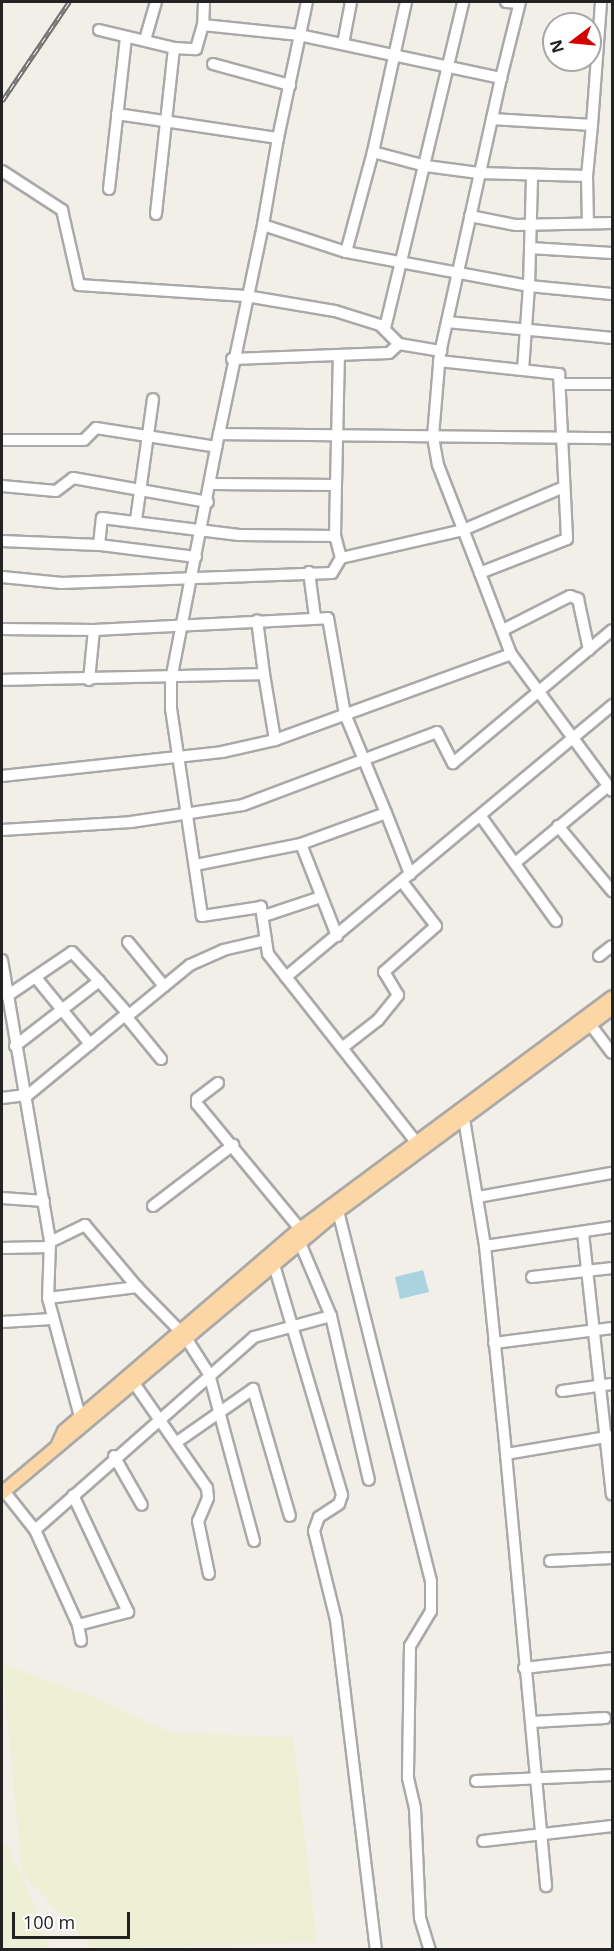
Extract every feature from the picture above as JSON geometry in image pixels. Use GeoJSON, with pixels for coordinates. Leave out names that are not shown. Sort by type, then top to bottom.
{"type":"FeatureCollection","features":[{"type":"Feature","properties":{"kind":"main road"},"geometry":{"type":"LineString","coordinates":[[3,1492],[134,1383],[183,1335],[300,1229],[612,997]]}},
{"type":"Feature","properties":{"kind":"main road"},"geometry":{"type":"LineString","coordinates":[[58,1444],[80,1417],[274,1265],[338,1211],[612,1008]]}},
{"type":"Feature","properties":{"kind":"street"},"geometry":{"type":"LineString","coordinates":[[146,40],[156,2]]}},
{"type":"Feature","properties":{"kind":"street"},"geometry":{"type":"LineString","coordinates":[[99,30],[174,48],[196,49],[203,25],[204,2]]}},
{"type":"Feature","properties":{"kind":"street"},"geometry":{"type":"LineString","coordinates":[[307,2],[278,138],[263,225],[232,358],[212,484],[200,532],[171,680],[178,757],[202,916],[261,907],[271,959],[416,1142]]}},
{"type":"Feature","properties":{"kind":"street"},"geometry":{"type":"LineString","coordinates":[[343,44],[351,2]]}},
{"type":"Feature","properties":{"kind":"street"},"geometry":{"type":"LineString","coordinates":[[346,252],[373,152],[406,2]]}},
{"type":"Feature","properties":{"kind":"street"},"geometry":{"type":"LineString","coordinates":[[385,328],[403,264],[463,2]]}},
{"type":"Feature","properties":{"kind":"street"},"geometry":{"type":"LineString","coordinates":[[506,2],[520,2],[478,173],[456,275],[440,356],[433,437],[463,530],[512,654],[610,789],[558,826],[515,862]]}},
{"type":"Feature","properties":{"kind":"street"},"geometry":{"type":"LineString","coordinates":[[588,222],[587,176],[601,2]]}},
{"type":"Feature","properties":{"kind":"street"},"geometry":{"type":"LineString","coordinates":[[203,25],[299,34],[501,78]]}},
{"type":"Feature","properties":{"kind":"street"},"geometry":{"type":"LineString","coordinates":[[109,189],[126,37]]}},
{"type":"Feature","properties":{"kind":"street"},"geometry":{"type":"LineString","coordinates":[[156,214],[174,48]]}},
{"type":"Feature","properties":{"kind":"street"},"geometry":{"type":"LineString","coordinates":[[213,64],[290,85]]}},
{"type":"Feature","properties":{"kind":"street"},"geometry":{"type":"LineString","coordinates":[[117,114],[165,119],[278,138]]}},
{"type":"Feature","properties":{"kind":"street"},"geometry":{"type":"LineString","coordinates":[[492,119],[592,125]]}},
{"type":"Feature","properties":{"kind":"street"},"geometry":{"type":"LineString","coordinates":[[373,152],[426,166],[478,173],[587,176]]}},
{"type":"Feature","properties":{"kind":"street"},"geometry":{"type":"LineString","coordinates":[[2,171],[62,210],[79,285],[244,304],[335,311],[385,328],[397,347]]}},
{"type":"Feature","properties":{"kind":"street"},"geometry":{"type":"LineString","coordinates":[[523,370],[528,329],[532,176]]}},
{"type":"Feature","properties":{"kind":"street"},"geometry":{"type":"LineString","coordinates":[[470,216],[516,225],[532,223],[579,226],[588,222],[612,223]]}},
{"type":"Feature","properties":{"kind":"street"},"geometry":{"type":"LineString","coordinates":[[263,225],[346,252],[456,275],[529,286],[612,294]]}},
{"type":"Feature","properties":{"kind":"street"},"geometry":{"type":"LineString","coordinates":[[530,248],[612,253]]}},
{"type":"Feature","properties":{"kind":"street"},"geometry":{"type":"LineString","coordinates":[[447,322],[612,338]]}},
{"type":"Feature","properties":{"kind":"street"},"geometry":{"type":"LineString","coordinates":[[232,358],[339,357],[397,347],[523,370],[559,374],[567,539],[480,573]]}},
{"type":"Feature","properties":{"kind":"street"},"geometry":{"type":"LineString","coordinates":[[2,577],[62,583],[193,575],[238,578],[335,572],[341,558],[335,536],[339,438],[339,357]]}},
{"type":"Feature","properties":{"kind":"street"},"geometry":{"type":"LineString","coordinates":[[560,384],[612,384]]}},
{"type":"Feature","properties":{"kind":"street"},"geometry":{"type":"LineString","coordinates":[[136,520],[153,399]]}},
{"type":"Feature","properties":{"kind":"street"},"geometry":{"type":"LineString","coordinates":[[2,440],[84,441],[96,428],[217,447]]}},
{"type":"Feature","properties":{"kind":"street"},"geometry":{"type":"LineString","coordinates":[[219,434],[339,438],[561,436],[612,438]]}},
{"type":"Feature","properties":{"kind":"street"},"geometry":{"type":"LineString","coordinates":[[2,486],[56,491],[73,478],[140,488],[208,502]]}},
{"type":"Feature","properties":{"kind":"street"},"geometry":{"type":"LineString","coordinates":[[212,484],[336,485]]}},
{"type":"Feature","properties":{"kind":"street"},"geometry":{"type":"LineString","coordinates":[[341,558],[463,530],[564,487]]}},
{"type":"Feature","properties":{"kind":"street"},"geometry":{"type":"LineString","coordinates":[[99,545],[102,518],[136,520],[200,532],[335,536]]}},
{"type":"Feature","properties":{"kind":"street"},"geometry":{"type":"LineString","coordinates":[[2,541],[99,545],[196,557]]}},
{"type":"Feature","properties":{"kind":"street"},"geometry":{"type":"LineString","coordinates":[[309,573],[315,617]]}},
{"type":"Feature","properties":{"kind":"street"},"geometry":{"type":"LineString","coordinates":[[503,630],[570,596],[578,599],[590,650]]}},
{"type":"Feature","properties":{"kind":"street"},"geometry":{"type":"LineString","coordinates":[[2,628],[93,630],[315,617],[330,622],[345,714],[386,813],[407,879],[436,926],[384,972],[398,995],[378,1020],[342,1048]]}},
{"type":"Feature","properties":{"kind":"street"},"geometry":{"type":"LineString","coordinates":[[257,620],[275,740]]}},
{"type":"Feature","properties":{"kind":"street"},"geometry":{"type":"LineString","coordinates":[[89,680],[93,630]]}},
{"type":"Feature","properties":{"kind":"street"},"geometry":{"type":"LineString","coordinates":[[2,831],[131,822],[243,805],[437,732],[453,763],[612,630]]}},
{"type":"Feature","properties":{"kind":"street"},"geometry":{"type":"LineString","coordinates":[[2,776],[178,757],[275,740],[512,654]]}},
{"type":"Feature","properties":{"kind":"street"},"geometry":{"type":"LineString","coordinates":[[2,680],[171,680],[264,674]]}},
{"type":"Feature","properties":{"kind":"street"},"geometry":{"type":"LineString","coordinates":[[286,977],[482,818],[612,705]]}},
{"type":"Feature","properties":{"kind":"street"},"geometry":{"type":"LineString","coordinates":[[196,865],[302,844],[386,813]]}},
{"type":"Feature","properties":{"kind":"street"},"geometry":{"type":"LineString","coordinates":[[482,818],[556,921]]}},
{"type":"Feature","properties":{"kind":"street"},"geometry":{"type":"LineString","coordinates":[[558,826],[612,891]]}},
{"type":"Feature","properties":{"kind":"street"},"geometry":{"type":"LineString","coordinates":[[302,844],[337,936]]}},
{"type":"Feature","properties":{"kind":"street"},"geometry":{"type":"LineString","coordinates":[[264,916],[321,897]]}},
{"type":"Feature","properties":{"kind":"street"},"geometry":{"type":"LineString","coordinates":[[5,990],[37,979],[72,952],[129,1015],[206,956],[266,940]]}},
{"type":"Feature","properties":{"kind":"street"},"geometry":{"type":"LineString","coordinates":[[128,942],[164,986]]}},
{"type":"Feature","properties":{"kind":"street"},"geometry":{"type":"LineString","coordinates":[[599,956],[612,946]]}},
{"type":"Feature","properties":{"kind":"street"},"geometry":{"type":"LineString","coordinates":[[2,960],[15,1046],[28,1095],[50,1244],[48,1298],[52,1320],[80,1417]]}},
{"type":"Feature","properties":{"kind":"street"},"geometry":{"type":"LineString","coordinates":[[37,979],[90,1044]]}},
{"type":"Feature","properties":{"kind":"street"},"geometry":{"type":"LineString","coordinates":[[15,1046],[99,981]]}},
{"type":"Feature","properties":{"kind":"street"},"geometry":{"type":"LineString","coordinates":[[2,1098],[28,1095],[125,1015],[161,1059]]}},
{"type":"Feature","properties":{"kind":"street"},"geometry":{"type":"LineString","coordinates":[[590,1024],[612,1053]]}},
{"type":"Feature","properties":{"kind":"street"},"geometry":{"type":"LineString","coordinates":[[218,1083],[196,1102],[300,1229]]}},
{"type":"Feature","properties":{"kind":"street"},"geometry":{"type":"LineString","coordinates":[[464,1119],[485,1246],[546,1886]]}},
{"type":"Feature","properties":{"kind":"street"},"geometry":{"type":"LineString","coordinates":[[153,1206],[233,1145]]}},
{"type":"Feature","properties":{"kind":"street"},"geometry":{"type":"LineString","coordinates":[[478,1197],[612,1173]]}},
{"type":"Feature","properties":{"kind":"street"},"geometry":{"type":"LineString","coordinates":[[2,1198],[44,1201]]}},
{"type":"Feature","properties":{"kind":"street"},"geometry":{"type":"LineString","coordinates":[[338,1211],[431,1581],[431,1611],[410,1646],[408,1778],[415,1808],[420,1918],[430,1950]]}},
{"type":"Feature","properties":{"kind":"street"},"geometry":{"type":"LineString","coordinates":[[2,1248],[50,1244],[86,1225],[137,1287],[183,1335],[209,1374],[254,1541]]}},
{"type":"Feature","properties":{"kind":"street"},"geometry":{"type":"LineString","coordinates":[[485,1246],[612,1227]]}},
{"type":"Feature","properties":{"kind":"street"},"geometry":{"type":"LineString","coordinates":[[583,1233],[592,1332],[609,1437],[612,1494]]}},
{"type":"Feature","properties":{"kind":"street"},"geometry":{"type":"LineString","coordinates":[[300,1243],[331,1316],[369,1480]]}},
{"type":"Feature","properties":{"kind":"street"},"geometry":{"type":"LineString","coordinates":[[274,1265],[342,1495],[339,1504],[319,1517],[314,1531],[336,1620],[376,1950]]}},
{"type":"Feature","properties":{"kind":"street"},"geometry":{"type":"LineString","coordinates":[[532,1277],[612,1268]]}},
{"type":"Feature","properties":{"kind":"street"},"geometry":{"type":"LineString","coordinates":[[48,1298],[137,1287]]}},
{"type":"Feature","properties":{"kind":"street"},"geometry":{"type":"LineString","coordinates":[[35,1530],[114,1456],[254,1337],[331,1316]]}},
{"type":"Feature","properties":{"kind":"street"},"geometry":{"type":"LineString","coordinates":[[2,1322],[52,1320]]}},
{"type":"Feature","properties":{"kind":"street"},"geometry":{"type":"LineString","coordinates":[[494,1343],[612,1328]]}},
{"type":"Feature","properties":{"kind":"street"},"geometry":{"type":"LineString","coordinates":[[134,1383],[207,1488],[208,1498],[198,1521],[208,1574]]}},
{"type":"Feature","properties":{"kind":"street"},"geometry":{"type":"LineString","coordinates":[[562,1390],[612,1384]]}},
{"type":"Feature","properties":{"kind":"street"},"geometry":{"type":"LineString","coordinates":[[177,1442],[244,1390],[253,1389],[257,1393],[290,1516]]}},
{"type":"Feature","properties":{"kind":"street"},"geometry":{"type":"LineString","coordinates":[[506,1454],[609,1437]]}},
{"type":"Feature","properties":{"kind":"street"},"geometry":{"type":"LineString","coordinates":[[114,1456],[142,1505]]}},
{"type":"Feature","properties":{"kind":"street"},"geometry":{"type":"LineString","coordinates":[[3,1492],[35,1530],[78,1625],[81,1641]]}},
{"type":"Feature","properties":{"kind":"street"},"geometry":{"type":"LineString","coordinates":[[73,1494],[128,1612],[78,1625]]}},
{"type":"Feature","properties":{"kind":"street"},"geometry":{"type":"LineString","coordinates":[[550,1561],[612,1558]]}},
{"type":"Feature","properties":{"kind":"street"},"geometry":{"type":"LineString","coordinates":[[524,1668],[612,1658]]}},
{"type":"Feature","properties":{"kind":"street"},"geometry":{"type":"LineString","coordinates":[[532,1722],[605,1718]]}},
{"type":"Feature","properties":{"kind":"street"},"geometry":{"type":"LineString","coordinates":[[476,1782],[612,1775]]}},
{"type":"Feature","properties":{"kind":"street"},"geometry":{"type":"LineString","coordinates":[[483,1841],[612,1826]]}},
{"type":"Feature","properties":{"kind":"green space"},"geometry":{"type":"Polygon","coordinates":[[[2,1664],[101,1700],[171,1733],[293,1737],[317,1942],[93,1949],[22,1873],[2,1664]]]}},
{"type":"Feature","properties":{"kind":"green space"},"geometry":{"type":"Polygon","coordinates":[[[2,1844],[6,1844],[26,1885],[50,1949],[2,1949],[2,1844]]]}},
{"type":"Feature","properties":{"kind":"water"},"geometry":{"type":"Polygon","coordinates":[[[423,1270],[429,1292],[400,1299],[395,1277],[423,1270]]]}},
{"type":"Feature","properties":{"kind":"railway"},"geometry":{"type":"LineString","coordinates":[[2,101],[69,2]]}}]}
